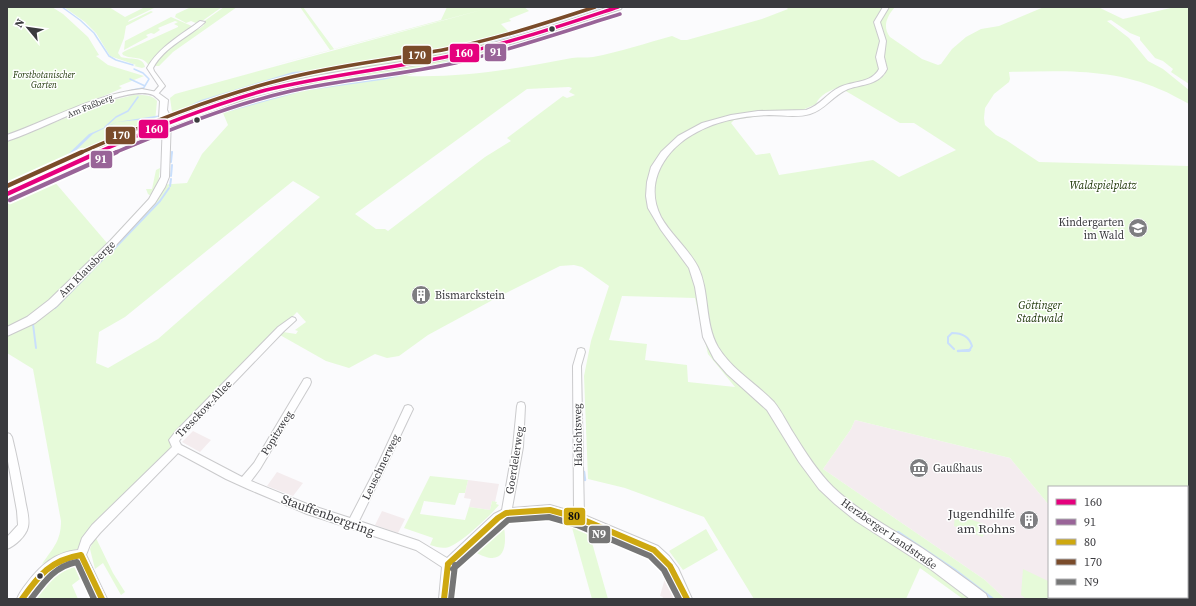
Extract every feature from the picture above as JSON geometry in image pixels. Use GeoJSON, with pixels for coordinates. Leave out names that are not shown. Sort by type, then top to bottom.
{"type":"FeatureCollection","features":[{"type":"Feature","properties":{"kind":"main road"},"geometry":{"type":"LineString","coordinates":[[7,194],[165,118],[218,105],[268,90],[332,75],[454,56],[506,42],[618,7]]}},
{"type":"Feature","properties":{"kind":"street","name":"Herzberger Landstraße"},"geometry":{"type":"LineString","coordinates":[[886,7],[877,22],[883,41],[880,57],[883,69],[880,76],[837,91],[818,108],[808,112],[765,113],[745,116],[714,122],[691,131],[671,145],[659,161],[652,178],[650,202],[658,220],[685,253],[695,270],[700,282],[705,325],[713,348],[730,370],[768,404],[815,475],[843,503],[925,558],[981,599]]}},
{"type":"Feature","properties":{"kind":"street"},"geometry":{"type":"LineString","coordinates":[[165,118],[164,100],[156,94],[162,86],[150,71],[150,68],[154,60],[164,51],[202,22]]}},
{"type":"Feature","properties":{"kind":"street","name":"Am Faßberg"},"geometry":{"type":"LineString","coordinates":[[7,138],[114,96],[140,92],[156,94]]}},
{"type":"Feature","properties":{"kind":"street","name":"Am Klausberge"},"geometry":{"type":"LineString","coordinates":[[7,332],[31,320],[53,303],[113,243],[156,194],[165,177],[165,118]]}},
{"type":"Feature","properties":{"kind":"street","name":"Tresckow-Allee"},"geometry":{"type":"LineString","coordinates":[[80,555],[86,542],[96,529],[177,448],[174,440],[179,434],[277,335],[281,329],[292,320]]}},
{"type":"Feature","properties":{"kind":"street","name":"Habichtsweg"},"geometry":{"type":"LineString","coordinates":[[579,518],[577,366],[580,352]]}},
{"type":"Feature","properties":{"kind":"street","name":"Popitzweg"},"geometry":{"type":"LineString","coordinates":[[244,482],[260,460],[307,382]]}},
{"type":"Feature","properties":{"kind":"street","name":"Goerdelerweg"},"geometry":{"type":"LineString","coordinates":[[506,513],[518,447],[521,406]]}},
{"type":"Feature","properties":{"kind":"street","name":"Leuschnerweg"},"geometry":{"type":"LineString","coordinates":[[352,524],[408,410]]}},
{"type":"Feature","properties":{"kind":"street"},"geometry":{"type":"LineString","coordinates":[[7,437],[15,471],[23,526],[20,532],[7,544]]}},
{"type":"Feature","properties":{"kind":"street","name":"Stauffenbergring"},"geometry":{"type":"LineString","coordinates":[[177,448],[244,482],[291,503],[419,546],[448,564]]}},
{"type":"Feature","properties":{"kind":"street"},"geometry":{"type":"LineString","coordinates":[[444,599],[448,564],[498,518],[506,513],[550,510],[579,518],[636,541],[659,553],[673,570],[687,599]]}},
{"type":"Feature","properties":{"kind":"street"},"geometry":{"type":"LineString","coordinates":[[22,599],[52,562],[66,556],[80,555],[102,599]]}},
{"type":"Feature","properties":{"kind":"shaded area"},"geometry":{"type":"Polygon","coordinates":[[[855,420],[1010,458],[1048,504],[1048,598],[1088,599],[1005,599],[985,580],[823,469],[851,429],[855,420]]]}},
{"type":"Feature","properties":{"kind":"shaded area"},"geometry":{"type":"Polygon","coordinates":[[[193,431],[211,440],[200,452],[182,442],[193,431]]]}},
{"type":"Feature","properties":{"kind":"shaded area"},"geometry":{"type":"Polygon","coordinates":[[[277,472],[303,483],[293,496],[267,486],[277,472]]]}},
{"type":"Feature","properties":{"kind":"shaded area"},"geometry":{"type":"Polygon","coordinates":[[[468,480],[499,484],[495,502],[492,501],[490,510],[469,507],[471,499],[464,498],[468,480]]]}},
{"type":"Feature","properties":{"kind":"shaded area"},"geometry":{"type":"Polygon","coordinates":[[[382,511],[405,519],[398,533],[375,525],[382,511]]]}},
{"type":"Feature","properties":{"kind":"shaded area"},"geometry":{"type":"Polygon","coordinates":[[[667,571],[673,584],[670,590],[674,592],[677,599],[662,599],[663,597],[660,596],[667,571]]]}},
{"type":"Feature","properties":{"kind":"green space","name":"Forstbotanischer Garten"},"geometry":{"type":"Polygon","coordinates":[[[7,7],[52,7],[63,14],[88,37],[99,55],[96,56],[108,65],[144,76],[119,86],[122,88],[111,93],[7,135],[7,7]]]}},
{"type":"Feature","properties":{"kind":"green space"},"geometry":{"type":"Polygon","coordinates":[[[64,7],[109,7],[125,17],[145,7],[156,7],[129,20],[128,22],[151,11],[153,12],[126,26],[124,38],[118,53],[121,57],[142,61],[145,67],[142,68],[134,66],[136,65],[110,56],[96,33],[85,22],[64,7]]]}},
{"type":"Feature","properties":{"kind":"green space"},"geometry":{"type":"Polygon","coordinates":[[[191,7],[222,7],[198,24],[191,21],[186,23],[175,17],[176,14],[191,7]]]}},
{"type":"Feature","properties":{"kind":"green space"},"geometry":{"type":"Polygon","coordinates":[[[224,7],[237,7],[173,52],[159,66],[152,66],[157,58],[193,29],[199,29],[204,25],[203,22],[224,7]]]}},
{"type":"Feature","properties":{"kind":"green space"},"geometry":{"type":"Polygon","coordinates":[[[300,7],[303,7],[334,49],[441,20],[447,7],[524,7],[529,11],[509,19],[511,21],[501,24],[511,34],[492,40],[494,43],[444,56],[316,77],[263,88],[182,114],[176,115],[172,112],[170,98],[175,94],[485,9],[170,93],[330,50],[300,7]]]}},
{"type":"Feature","properties":{"kind":"green space","name":"Göttinger Stadtwald"},"geometry":{"type":"Polygon","coordinates":[[[786,7],[884,7],[875,21],[880,41],[880,70],[871,79],[840,87],[826,93],[816,104],[800,111],[804,115],[766,115],[734,120],[731,123],[756,155],[770,153],[779,175],[873,160],[899,177],[956,150],[914,123],[900,123],[844,90],[872,83],[885,74],[879,24],[884,13],[889,7],[895,7],[886,22],[886,29],[890,37],[922,59],[938,65],[941,64],[952,49],[966,37],[981,29],[999,26],[1044,7],[1098,7],[1123,19],[1175,7],[1189,7],[1189,84],[1171,72],[1173,69],[1163,61],[1155,58],[1140,40],[1140,37],[1130,33],[1111,20],[1107,21],[1129,38],[1148,61],[1163,69],[1189,90],[1189,104],[1171,94],[1141,82],[1123,77],[1066,71],[1009,72],[1009,82],[994,94],[985,108],[984,118],[985,125],[996,135],[1039,162],[1189,166],[1189,599],[1088,598],[1188,598],[1188,486],[1048,486],[1048,504],[1010,458],[855,420],[851,429],[823,469],[985,580],[1005,599],[963,599],[920,568],[906,599],[754,599],[704,517],[625,488],[588,479],[584,376],[591,341],[609,286],[582,267],[574,265],[560,266],[500,296],[428,335],[399,356],[387,358],[375,354],[349,368],[326,361],[280,335],[283,332],[296,334],[298,331],[295,330],[306,322],[297,312],[172,440],[170,449],[78,549],[63,553],[42,564],[58,539],[61,521],[33,369],[7,353],[7,199],[53,180],[107,243],[151,196],[148,194],[146,189],[152,189],[156,170],[160,168],[158,185],[187,183],[202,154],[228,125],[223,113],[211,117],[213,111],[220,108],[273,91],[323,80],[443,60],[498,45],[502,49],[406,76],[448,76],[489,72],[572,58],[593,57],[672,36],[681,40],[687,40],[762,19],[788,9],[786,7]],[[572,88],[527,89],[355,214],[376,229],[385,229],[388,231],[485,157],[511,141],[507,138],[563,96],[567,98],[575,95],[569,92],[572,88]],[[293,181],[125,317],[99,332],[96,363],[108,368],[158,339],[320,197],[293,181]],[[622,296],[609,340],[647,344],[645,360],[687,365],[688,382],[735,387],[708,354],[695,298],[622,296]]]}},
{"type":"Feature","properties":{"kind":"green space"},"geometry":{"type":"Polygon","coordinates":[[[171,17],[194,27],[149,66],[144,60],[123,55],[122,53],[125,51],[178,27],[174,24],[178,22],[175,21],[158,28],[160,30],[154,34],[151,33],[146,35],[148,37],[124,50],[125,41],[171,17]]]}},
{"type":"Feature","properties":{"kind":"green space"},"geometry":{"type":"Polygon","coordinates":[[[134,95],[150,96],[157,101],[155,122],[153,125],[103,145],[7,189],[7,141],[109,101],[134,95]]]}},
{"type":"Feature","properties":{"kind":"green space"},"geometry":{"type":"Polygon","coordinates":[[[430,476],[468,480],[465,493],[459,493],[455,505],[424,501],[420,514],[465,520],[469,507],[490,510],[492,501],[497,502],[496,504],[499,505],[476,528],[449,547],[440,548],[430,545],[433,538],[404,528],[430,476]]]}},
{"type":"Feature","properties":{"kind":"green space"},"geometry":{"type":"Polygon","coordinates":[[[544,514],[571,519],[572,521],[513,519],[544,514]]]}},
{"type":"Feature","properties":{"kind":"green space"},"geometry":{"type":"Polygon","coordinates":[[[955,514],[984,524],[983,537],[954,526],[955,514]]]}},
{"type":"Feature","properties":{"kind":"green space"},"geometry":{"type":"Polygon","coordinates":[[[571,524],[589,532],[608,599],[592,599],[571,524]]]}},
{"type":"Feature","properties":{"kind":"green space"},"geometry":{"type":"Polygon","coordinates":[[[501,526],[504,527],[505,544],[501,554],[497,557],[491,558],[475,552],[476,547],[501,526]]]}},
{"type":"Feature","properties":{"kind":"green space"},"geometry":{"type":"Polygon","coordinates":[[[706,529],[718,550],[683,570],[669,551],[706,529]]]}},
{"type":"Feature","properties":{"kind":"green space"},"geometry":{"type":"Polygon","coordinates":[[[95,536],[113,573],[125,592],[121,595],[103,563],[95,569],[90,549],[95,536]]]}},
{"type":"Feature","properties":{"kind":"green space"},"geometry":{"type":"Polygon","coordinates":[[[70,561],[82,571],[84,576],[72,585],[78,599],[28,599],[56,563],[70,561]]]}},
{"type":"Feature","properties":{"kind":"green space"},"geometry":{"type":"Polygon","coordinates":[[[1023,569],[1048,581],[1048,598],[1062,599],[1026,599],[1021,595],[1023,569]]]}},
{"type":"Feature","properties":{"kind":"water"},"geometry":{"type":"Polygon","coordinates":[[[604,7],[503,39],[451,51],[356,65],[342,66],[316,72],[292,74],[220,95],[189,106],[178,113],[148,119],[117,122],[174,113],[201,100],[293,72],[451,50],[492,41],[604,7]]]}},
{"type":"Feature","properties":{"kind":"water"},"geometry":{"type":"Polygon","coordinates":[[[117,122],[93,134],[67,159],[7,187],[63,159],[89,134],[117,122]]]}},
{"type":"Feature","properties":{"kind":"waterway"},"geometry":{"type":"LineString","coordinates":[[62,7],[80,20],[94,33],[109,56],[116,60],[133,65]]}},
{"type":"Feature","properties":{"kind":"waterway"},"geometry":{"type":"LineString","coordinates":[[538,37],[547,34]]}},
{"type":"Feature","properties":{"kind":"waterway"},"geometry":{"type":"LineString","coordinates":[[528,40],[534,38]]}},
{"type":"Feature","properties":{"kind":"waterway"},"geometry":{"type":"LineString","coordinates":[[497,50],[523,42]]}},
{"type":"Feature","properties":{"kind":"waterway"},"geometry":{"type":"LineString","coordinates":[[488,52],[493,51]]}},
{"type":"Feature","properties":{"kind":"waterway"},"geometry":{"type":"LineString","coordinates":[[459,59],[483,54]]}},
{"type":"Feature","properties":{"kind":"waterway"},"geometry":{"type":"LineString","coordinates":[[426,68],[455,60]]}},
{"type":"Feature","properties":{"kind":"waterway"},"geometry":{"type":"LineString","coordinates":[[134,69],[143,73],[149,79],[145,86]]}},
{"type":"Feature","properties":{"kind":"waterway"},"geometry":{"type":"LineString","coordinates":[[224,112],[304,90],[383,79],[422,70]]}},
{"type":"Feature","properties":{"kind":"waterway"},"geometry":{"type":"LineString","coordinates":[[130,79],[145,86]]}},
{"type":"Feature","properties":{"kind":"waterway"},"geometry":{"type":"LineString","coordinates":[[132,90],[143,88]]}},
{"type":"Feature","properties":{"kind":"waterway"},"geometry":{"type":"LineString","coordinates":[[105,127],[116,117],[128,111],[138,97]]}},
{"type":"Feature","properties":{"kind":"waterway"},"geometry":{"type":"LineString","coordinates":[[141,119],[151,123]]}},
{"type":"Feature","properties":{"kind":"waterway"},"geometry":{"type":"LineString","coordinates":[[171,162],[172,153]]}},
{"type":"Feature","properties":{"kind":"waterway"},"geometry":{"type":"LineString","coordinates":[[171,176],[172,165]]}},
{"type":"Feature","properties":{"kind":"waterway"},"geometry":{"type":"LineString","coordinates":[[170,186],[171,179]]}},
{"type":"Feature","properties":{"kind":"waterway"},"geometry":{"type":"LineString","coordinates":[[112,251],[160,201],[169,188]]}},
{"type":"Feature","properties":{"kind":"waterway"},"geometry":{"type":"LineString","coordinates":[[55,308],[106,256]]}},
{"type":"Feature","properties":{"kind":"waterway"},"geometry":{"type":"LineString","coordinates":[[33,324],[36,348]]}},
{"type":"Feature","properties":{"kind":"waterway"},"geometry":{"type":"LineString","coordinates":[[954,349],[948,343],[948,337],[952,333],[967,337],[972,346],[970,350]]}},
{"type":"Feature","properties":{"kind":"waterway"},"geometry":{"type":"LineString","coordinates":[[970,350],[969,351],[958,351],[970,350]]}},
{"type":"Feature","properties":{"kind":"waterway"},"geometry":{"type":"LineString","coordinates":[[584,472],[585,480]]}},
{"type":"Feature","properties":{"kind":"waterway"},"geometry":{"type":"LineString","coordinates":[[898,532],[955,570],[993,599]]}},
{"type":"Feature","properties":{"kind":"transit line","name":"170"},"geometry":{"type":"LineString","coordinates":[[7,186],[133,130],[230,94],[309,73],[426,54],[468,45],[523,30],[595,7]]}},
{"type":"Feature","properties":{"kind":"transit line","name":"160"},"geometry":{"type":"LineString","coordinates":[[7,194],[134,137],[231,101],[310,80],[428,61],[493,46],[618,7]]}},
{"type":"Feature","properties":{"kind":"transit line","name":"91"},"geometry":{"type":"LineString","coordinates":[[10,200],[136,144],[201,118],[234,107],[313,86],[430,67],[474,58],[516,47],[620,14]]}},
{"type":"Feature","properties":{"kind":"transit line","name":"80"},"geometry":{"type":"LineString","coordinates":[[448,564],[498,518],[506,513],[550,510],[579,518],[654,550],[670,566],[687,599]]}},
{"type":"Feature","properties":{"kind":"transit line","name":"N9"},"geometry":{"type":"LineString","coordinates":[[453,569],[508,520],[549,517],[577,525],[650,556],[664,570],[679,599]]}},
{"type":"Feature","properties":{"kind":"transit line","name":"80"},"geometry":{"type":"LineString","coordinates":[[81,555],[102,599]]}},
{"type":"Feature","properties":{"kind":"transit line","name":"80"},"geometry":{"type":"LineString","coordinates":[[22,599],[40,576],[53,564],[70,557],[81,555]]}},
{"type":"Feature","properties":{"kind":"transit line","name":"N9"},"geometry":{"type":"LineString","coordinates":[[31,599],[50,575],[56,570],[62,566],[77,562],[94,599]]}},
{"type":"Feature","properties":{"kind":"transit line","name":"80"},"geometry":{"type":"LineString","coordinates":[[444,599],[448,564]]}},
{"type":"Feature","properties":{"kind":"transit line","name":"N9"},"geometry":{"type":"LineString","coordinates":[[451,599],[455,565]]}},
{"type":"Feature","properties":{"kind":"place","name":"Kindergarten im Wald"},"geometry":{"type":"Point","coordinates":[1138,228]}},
{"type":"Feature","properties":{"kind":"place","name":"Bismarckstein"},"geometry":{"type":"Point","coordinates":[421,295]}},
{"type":"Feature","properties":{"kind":"place","name":"Gaußhaus"},"geometry":{"type":"Point","coordinates":[919,468]}},
{"type":"Feature","properties":{"kind":"place","name":"Jugendhilfe am Rohns"},"geometry":{"type":"Point","coordinates":[1029,520]}},
{"type":"Feature","properties":{"kind":"park label","name":"Waldspielplatz"},"geometry":{"type":"Point","coordinates":[1103,185]}}]}
